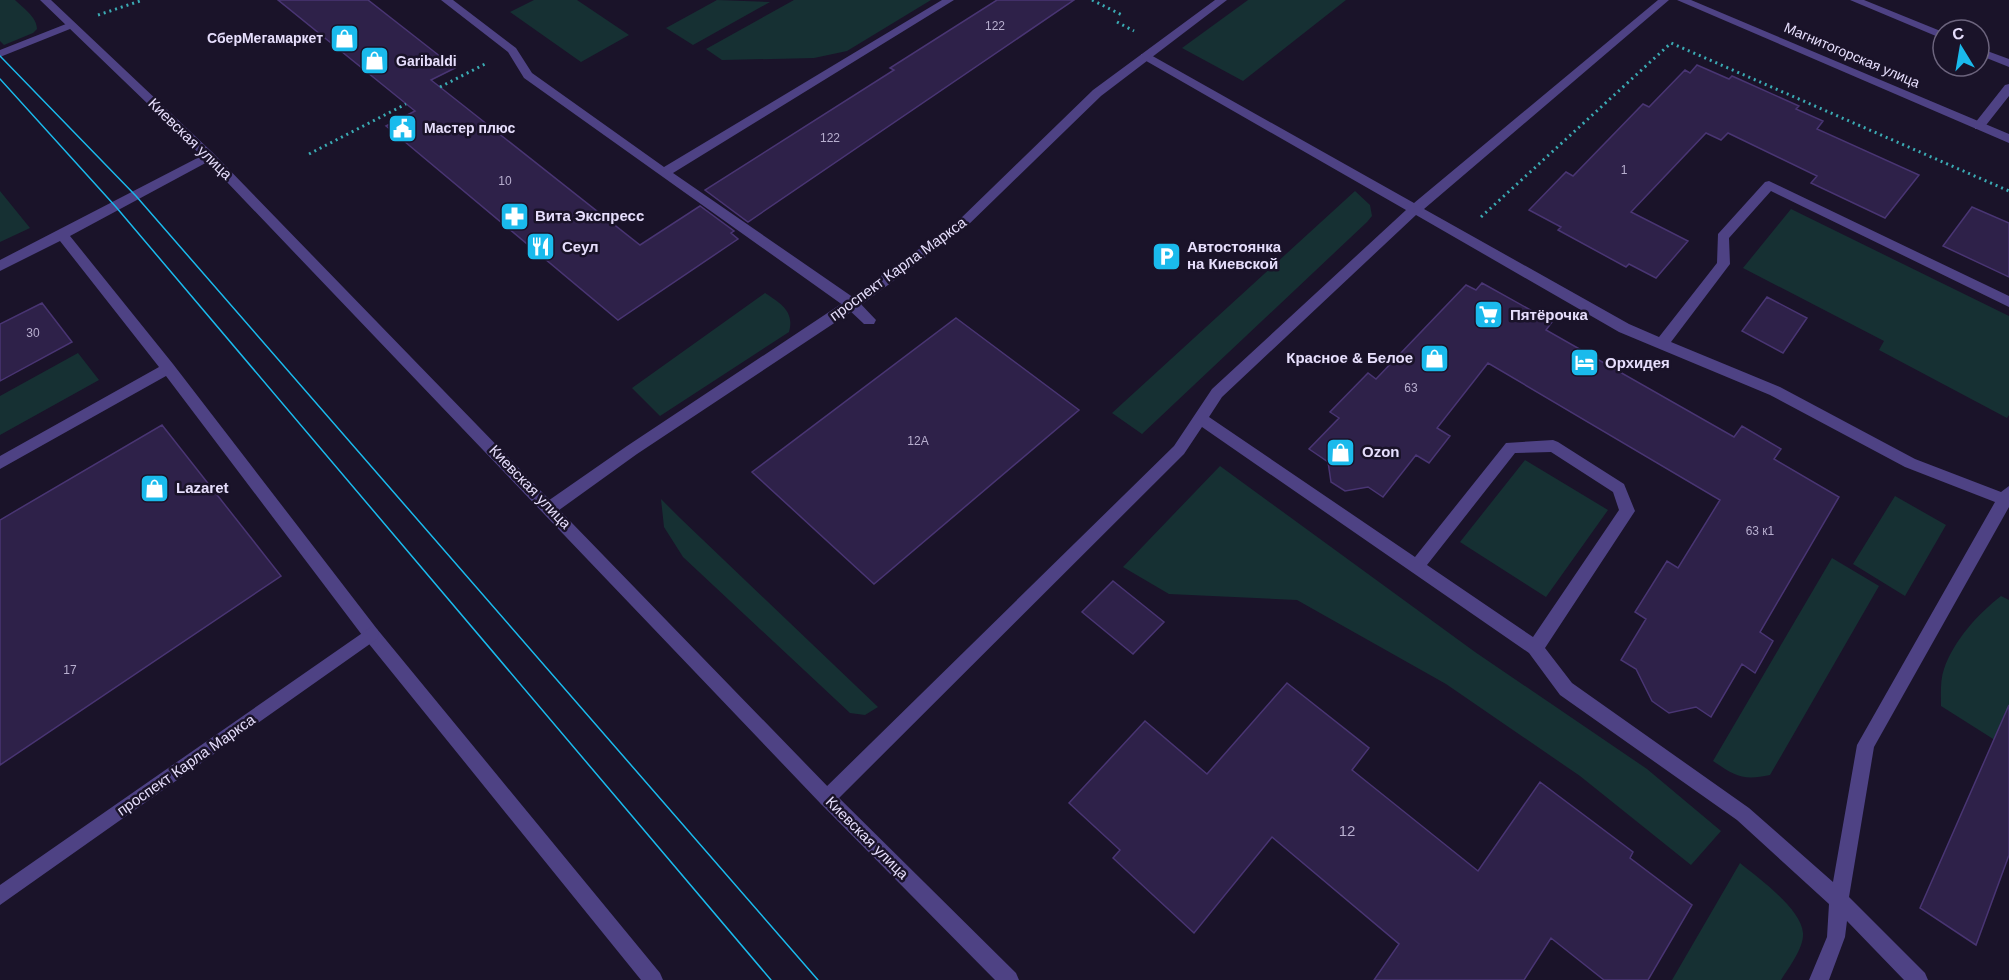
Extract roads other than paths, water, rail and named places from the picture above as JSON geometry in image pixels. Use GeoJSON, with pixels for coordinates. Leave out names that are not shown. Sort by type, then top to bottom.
{"type":"FeatureCollection","features":[{"type":"Feature","properties":{"kind":"street","name":"Киевская улица"},"geometry":{"type":"LineString","coordinates":[[45,0],[209,156],[550,507],[827,798],[1009,980]]}},
{"type":"Feature","properties":{"kind":"street"},"geometry":{"type":"LineString","coordinates":[[446,0],[512,50],[528,75],[852,304],[869,320]]}},
{"type":"Feature","properties":{"kind":"street"},"geometry":{"type":"LineString","coordinates":[[664,173],[949,0]]}},
{"type":"Feature","properties":{"kind":"street","name":"проспект Карла Маркса"},"geometry":{"type":"LineString","coordinates":[[550,507],[852,304],[961,225],[1097,93],[1222,0]]}},
{"type":"Feature","properties":{"kind":"street"},"geometry":{"type":"LineString","coordinates":[[827,798],[1179,450],[1217,393],[1413,211],[1664,0]]}},
{"type":"Feature","properties":{"kind":"street"},"geometry":{"type":"LineString","coordinates":[[1855,0],[1931,31]]}},
{"type":"Feature","properties":{"kind":"street","name":"Магнитогорская улица"},"geometry":{"type":"LineString","coordinates":[[1689,1],[2009,139]]}},
{"type":"Feature","properties":{"kind":"street"},"geometry":{"type":"LineString","coordinates":[[0,54],[71,25]]}},
{"type":"Feature","properties":{"kind":"street"},"geometry":{"type":"LineString","coordinates":[[1144,56],[1413,211],[1624,328],[1775,391],[1910,463],[2008,497],[1866,745],[1839,900],[1836,937],[1819,980]]}},
{"type":"Feature","properties":{"kind":"street"},"geometry":{"type":"LineString","coordinates":[[1991,56],[2009,63]]}},
{"type":"Feature","properties":{"kind":"street"},"geometry":{"type":"LineString","coordinates":[[1979,126],[2009,88]]}},
{"type":"Feature","properties":{"kind":"street"},"geometry":{"type":"LineString","coordinates":[[0,266],[116,207],[209,156]]}},
{"type":"Feature","properties":{"kind":"street"},"geometry":{"type":"LineString","coordinates":[[1661,344],[1724,264],[1723,237],[1769,185],[2009,302]]}},
{"type":"Feature","properties":{"kind":"street"},"geometry":{"type":"LineString","coordinates":[[61,234],[168,368],[371,634],[653,980]]}},
{"type":"Feature","properties":{"kind":"street"},"geometry":{"type":"LineString","coordinates":[[0,463],[168,368]]}},
{"type":"Feature","properties":{"kind":"street"},"geometry":{"type":"LineString","coordinates":[[1200,418],[1535,648],[1566,689],[1743,814],[1839,900],[1918,980]]}},
{"type":"Feature","properties":{"kind":"street"},"geometry":{"type":"LineString","coordinates":[[1416,567],[1511,447],[1552,446],[1619,488],[1627,511],[1535,648]]}},
{"type":"Feature","properties":{"kind":"street","name":"проспект Карла Маркса"},"geometry":{"type":"LineString","coordinates":[[0,896],[371,634]]}},
{"type":"Feature","properties":{"kind":"tram line"},"geometry":{"type":"LineString","coordinates":[[0,56],[136,196],[818,980]]}},
{"type":"Feature","properties":{"kind":"tram line"},"geometry":{"type":"LineString","coordinates":[[0,79],[116,207],[771,980]]}},
{"type":"Feature","properties":{"kind":"place","name":"СберМегамаркет"},"geometry":{"type":"Point","coordinates":[344,38]}},
{"type":"Feature","properties":{"kind":"place","name":"Garibaldi"},"geometry":{"type":"Point","coordinates":[375,61]}},
{"type":"Feature","properties":{"kind":"place","name":"Мастер плюс"},"geometry":{"type":"Point","coordinates":[403,128]}},
{"type":"Feature","properties":{"kind":"place","name":"Вита Экспресс"},"geometry":{"type":"Point","coordinates":[514,216]}},
{"type":"Feature","properties":{"kind":"place","name":"Сеул"},"geometry":{"type":"Point","coordinates":[541,247]}},
{"type":"Feature","properties":{"kind":"place","name":"Автостоянка на Киевской"},"geometry":{"type":"Point","coordinates":[1166,256]}},
{"type":"Feature","properties":{"kind":"place","name":"Пятёрочка"},"geometry":{"type":"Point","coordinates":[1489,315]}},
{"type":"Feature","properties":{"kind":"place","name":"Красное & Белое"},"geometry":{"type":"Point","coordinates":[1434,358]}},
{"type":"Feature","properties":{"kind":"place","name":"Орхидея"},"geometry":{"type":"Point","coordinates":[1584,363]}},
{"type":"Feature","properties":{"kind":"place","name":"Ozon"},"geometry":{"type":"Point","coordinates":[1341,452]}},
{"type":"Feature","properties":{"kind":"place","name":"Lazaret"},"geometry":{"type":"Point","coordinates":[155,488]}}]}
